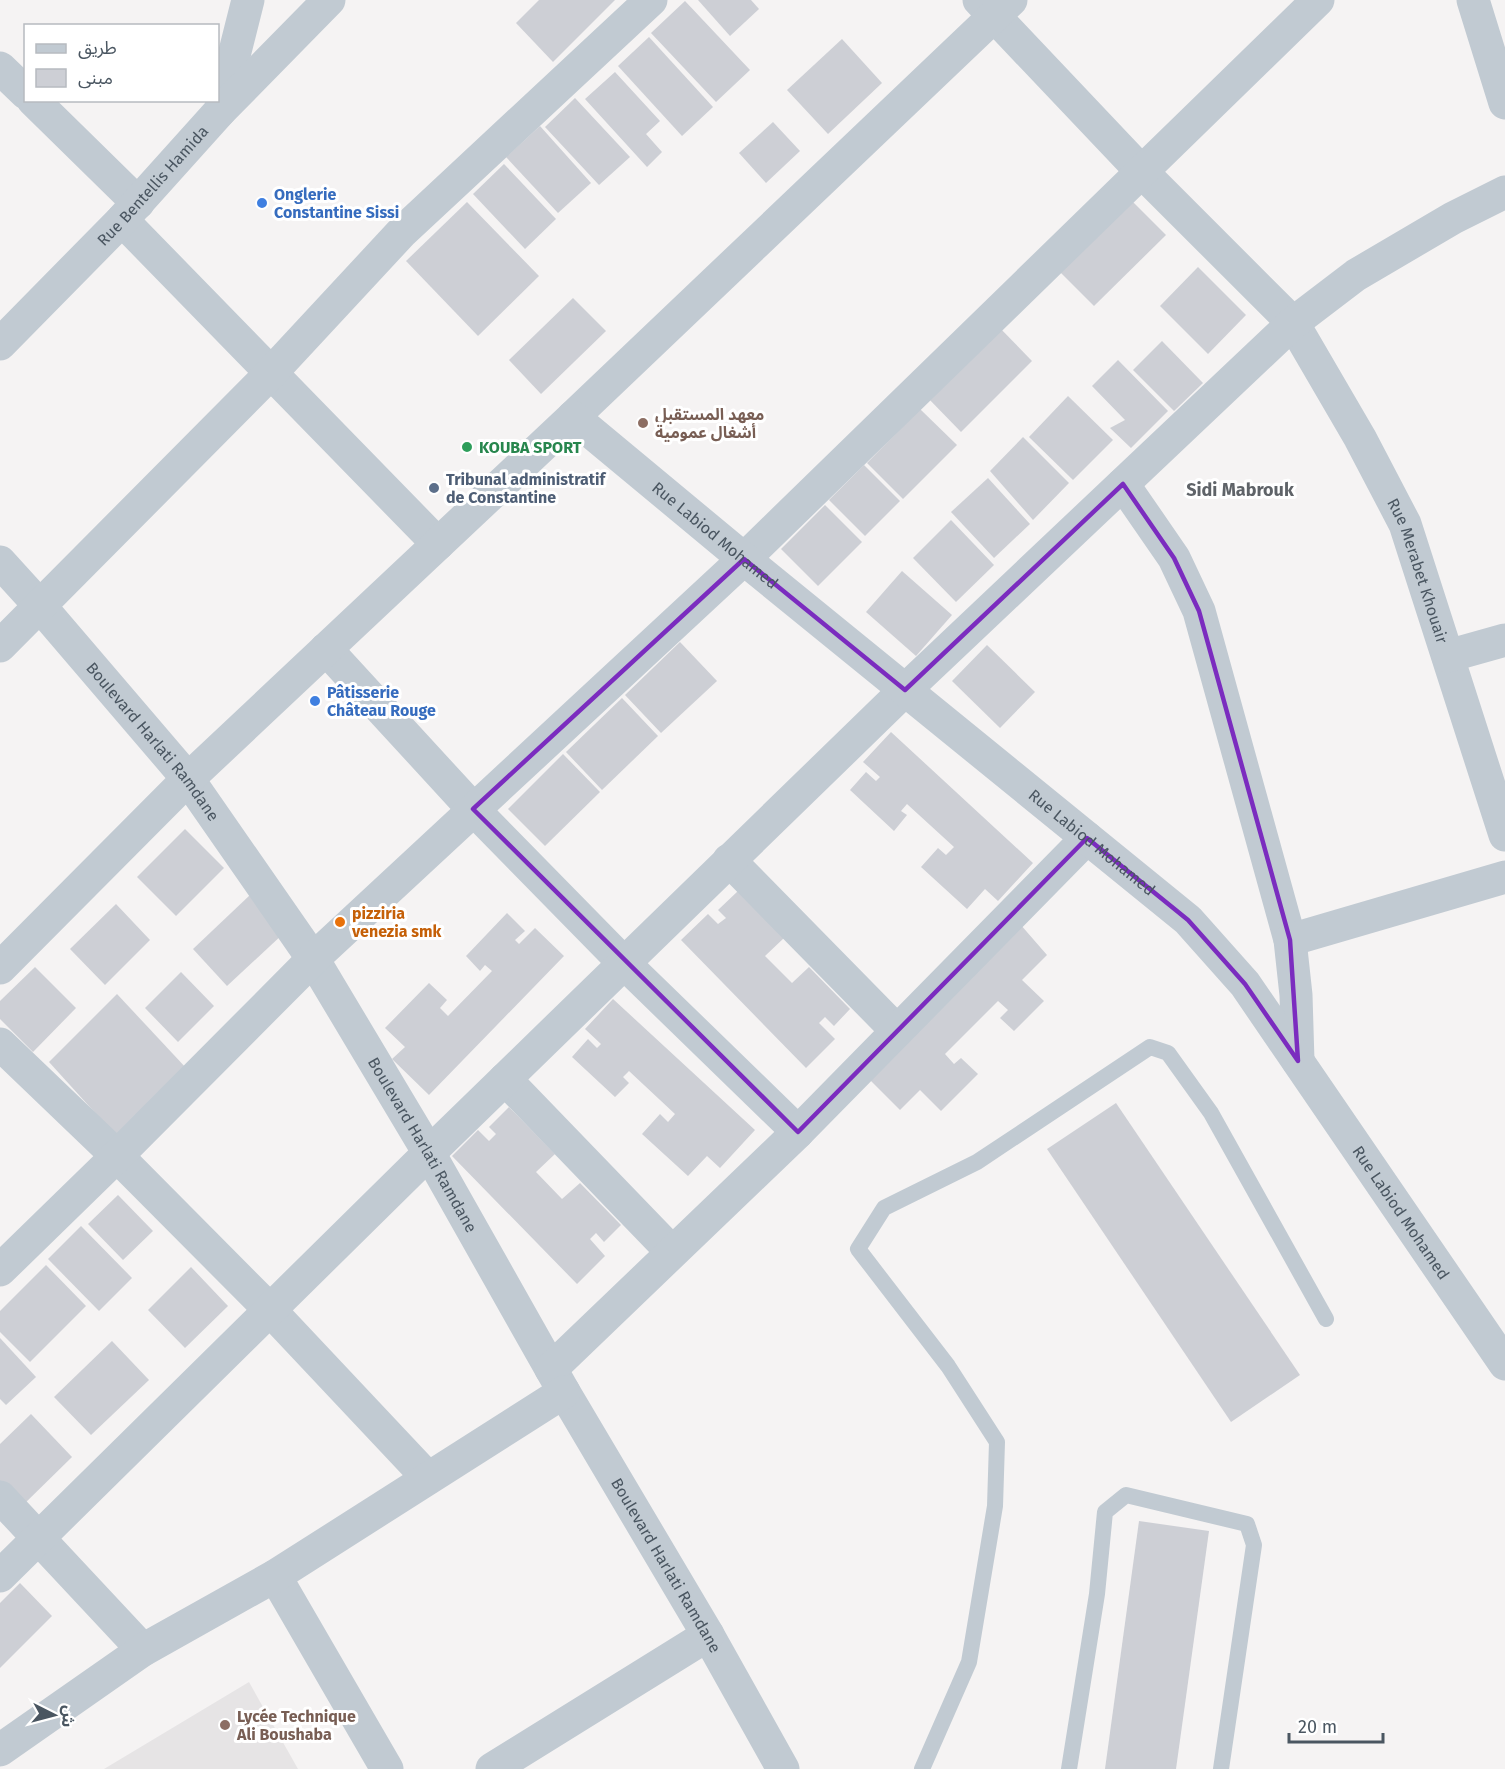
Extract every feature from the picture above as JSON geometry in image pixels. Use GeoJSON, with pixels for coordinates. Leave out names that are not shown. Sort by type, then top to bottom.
{"type":"FeatureCollection","features":[{"type":"Feature","properties":{"kind":"street"},"geometry":{"type":"LineString","coordinates":[[220,111],[248,0]]}},
{"type":"Feature","properties":{"kind":"street","name":"Rue Bentellis Hamida"},"geometry":{"type":"LineString","coordinates":[[0,344],[130,211],[220,111],[329,0]]}},
{"type":"Feature","properties":{"kind":"street"},"geometry":{"type":"LineString","coordinates":[[0,646],[271,373],[401,233],[651,0]]}},
{"type":"Feature","properties":{"kind":"street"},"geometry":{"type":"LineString","coordinates":[[0,1270],[117,1156],[313,958],[744,559],[1318,0]]}},
{"type":"Feature","properties":{"kind":"street"},"geometry":{"type":"LineString","coordinates":[[1473,0],[1505,104]]}},
{"type":"Feature","properties":{"kind":"street"},"geometry":{"type":"LineString","coordinates":[[0,968],[188,779],[573,417],[995,5]]}},
{"type":"Feature","properties":{"kind":"street","name":"Rue Merabet Khouair"},"geometry":{"type":"LineString","coordinates":[[995,5],[1142,172],[1293,323],[1360,438],[1405,524],[1505,835]]}},
{"type":"Feature","properties":{"kind":"street"},"geometry":{"type":"LineString","coordinates":[[0,68],[24,91]]}},
{"type":"Feature","properties":{"kind":"street"},"geometry":{"type":"LineString","coordinates":[[35,102],[271,373],[438,544]]}},
{"type":"Feature","properties":{"kind":"street"},"geometry":{"type":"LineString","coordinates":[[0,1576],[269,1309],[729,860],[1293,323],[1356,275],[1453,218],[1505,192]]}},
{"type":"Feature","properties":{"kind":"street","name":"Rue Labiod Mohamed"},"geometry":{"type":"LineString","coordinates":[[573,417],[1188,920],[1245,984],[1505,1364]]}},
{"type":"Feature","properties":{"kind":"street"},"geometry":{"type":"LineString","coordinates":[[1123,484],[1174,558],[1199,611],[1290,940],[1296,995],[1298,1061]]}},
{"type":"Feature","properties":{"kind":"street","name":"Boulevard Harlati Ramdane"},"geometry":{"type":"LineString","coordinates":[[0,562],[188,779],[313,958],[429,1153],[783,1769]]}},
{"type":"Feature","properties":{"kind":"street"},"geometry":{"type":"LineString","coordinates":[[1448,656],[1505,640]]}},
{"type":"Feature","properties":{"kind":"street"},"geometry":{"type":"LineString","coordinates":[[326,649],[473,809],[624,963],[798,1132]]}},
{"type":"Feature","properties":{"kind":"street"},"geometry":{"type":"LineString","coordinates":[[0,1749],[143,1650],[275,1576],[428,1478],[558,1380],[672,1252],[798,1132],[1087,838]]}},
{"type":"Feature","properties":{"kind":"street"},"geometry":{"type":"LineString","coordinates":[[729,860],[897,1031]]}},
{"type":"Feature","properties":{"kind":"street"},"geometry":{"type":"LineString","coordinates":[[1290,940],[1505,877]]}},
{"type":"Feature","properties":{"kind":"street"},"geometry":{"type":"LineString","coordinates":[[0,1044],[117,1156],[269,1309],[428,1478]]}},
{"type":"Feature","properties":{"kind":"street"},"geometry":{"type":"LineString","coordinates":[[505,1079],[672,1252]]}},
{"type":"Feature","properties":{"kind":"street"},"geometry":{"type":"LineString","coordinates":[[0,1497],[143,1650]]}},
{"type":"Feature","properties":{"kind":"street"},"geometry":{"type":"LineString","coordinates":[[275,1576],[387,1769]]}},
{"type":"Feature","properties":{"kind":"street"},"geometry":{"type":"LineString","coordinates":[[492,1769],[708,1635]]}},
{"type":"Feature","properties":{"kind":"lane"},"geometry":{"type":"LineString","coordinates":[[922,1769],[969,1662],[995,1506],[997,1442],[948,1366],[858,1249],[884,1208],[977,1162],[1150,1047],[1168,1053],[1211,1113],[1326,1318]]}},
{"type":"Feature","properties":{"kind":"lane"},"geometry":{"type":"LineString","coordinates":[[1069,1769],[1097,1594],[1105,1512],[1126,1495],[1247,1524],[1254,1545],[1221,1769]]}},
{"type":"Feature","properties":{"kind":"highlighted area"},"geometry":{"type":"Polygon","coordinates":[[[1123,484],[1174,558],[1199,611],[1290,940],[1298,1061],[1245,984],[1188,920],[1087,838],[798,1132],[473,809],[744,559],[905,690],[1123,484]]]}},
{"type":"Feature","properties":{"kind":"shaded area","name":"Lycée Technique Ali Boushaba"},"geometry":{"type":"Polygon","coordinates":[[[249,1682],[298,1769],[104,1769],[249,1682]]]}},
{"type":"Feature","properties":{"kind":"building"},"geometry":{"type":"Polygon","coordinates":[[[539,0],[615,0],[553,62],[516,23],[539,0]]]}},
{"type":"Feature","properties":{"kind":"building"},"geometry":{"type":"Polygon","coordinates":[[[698,0],[751,0],[759,9],[730,36],[698,0]]]}},
{"type":"Feature","properties":{"kind":"building"},"geometry":{"type":"Polygon","coordinates":[[[685,1],[750,70],[716,102],[651,33],[685,1]]]}},
{"type":"Feature","properties":{"kind":"building"},"geometry":{"type":"Polygon","coordinates":[[[649,37],[713,107],[682,136],[618,66],[649,37]]]}},
{"type":"Feature","properties":{"kind":"building"},"geometry":{"type":"Polygon","coordinates":[[[842,39],[882,83],[828,134],[787,90],[842,39]]]}},
{"type":"Feature","properties":{"kind":"building"},"geometry":{"type":"Polygon","coordinates":[[[615,72],[660,121],[646,134],[662,152],[647,167],[585,99],[615,72]]]}},
{"type":"Feature","properties":{"kind":"building"},"geometry":{"type":"Polygon","coordinates":[[[575,98],[630,157],[599,185],[545,127],[575,98]]]}},
{"type":"Feature","properties":{"kind":"building"},"geometry":{"type":"Polygon","coordinates":[[[773,122],[800,151],[766,183],[739,153],[773,122]]]}},
{"type":"Feature","properties":{"kind":"building"},"geometry":{"type":"Polygon","coordinates":[[[540,126],[591,183],[558,213],[506,157],[540,126]]]}},
{"type":"Feature","properties":{"kind":"building"},"geometry":{"type":"Polygon","coordinates":[[[504,164],[556,219],[525,249],[473,194],[504,164]]]}},
{"type":"Feature","properties":{"kind":"building"},"geometry":{"type":"Polygon","coordinates":[[[1129,198],[1166,235],[1094,306],[1057,269],[1129,198]]]}},
{"type":"Feature","properties":{"kind":"building"},"geometry":{"type":"Polygon","coordinates":[[[467,202],[539,276],[478,336],[406,261],[467,202]]]}},
{"type":"Feature","properties":{"kind":"building"},"geometry":{"type":"Polygon","coordinates":[[[1198,267],[1246,315],[1208,354],[1160,306],[1198,267]]]}},
{"type":"Feature","properties":{"kind":"building"},"geometry":{"type":"Polygon","coordinates":[[[573,298],[606,331],[541,394],[509,360],[573,298]]]}},
{"type":"Feature","properties":{"kind":"building"},"geometry":{"type":"Polygon","coordinates":[[[997,325],[1032,361],[961,432],[926,396],[997,325]]]}},
{"type":"Feature","properties":{"kind":"building"},"geometry":{"type":"Polygon","coordinates":[[[1162,341],[1203,383],[1174,411],[1133,370],[1162,341]]]}},
{"type":"Feature","properties":{"kind":"building"},"geometry":{"type":"Polygon","coordinates":[[[1118,360],[1168,411],[1131,448],[1110,428],[1125,420],[1092,386],[1118,360]]]}},
{"type":"Feature","properties":{"kind":"building"},"geometry":{"type":"Polygon","coordinates":[[[1068,396],[1113,440],[1073,480],[1029,437],[1068,396]]]}},
{"type":"Feature","properties":{"kind":"building"},"geometry":{"type":"Polygon","coordinates":[[[920,409],[957,445],[903,499],[867,463],[920,409]]]}},
{"type":"Feature","properties":{"kind":"building"},"geometry":{"type":"Polygon","coordinates":[[[1023,437],[1069,483],[1033,520],[990,471],[1023,437]]]}},
{"type":"Feature","properties":{"kind":"building"},"geometry":{"type":"Polygon","coordinates":[[[864,465],[900,501],[865,536],[829,500],[864,465]]]}},
{"type":"Feature","properties":{"kind":"building"},"geometry":{"type":"Polygon","coordinates":[[[988,478],[1030,524],[994,558],[951,512],[988,478]]]}},
{"type":"Feature","properties":{"kind":"building"},"geometry":{"type":"Polygon","coordinates":[[[825,505],[862,542],[818,586],[781,549],[825,505]]]}},
{"type":"Feature","properties":{"kind":"building"},"geometry":{"type":"Polygon","coordinates":[[[951,520],[994,565],[956,602],[913,558],[951,520]]]}},
{"type":"Feature","properties":{"kind":"building"},"geometry":{"type":"Polygon","coordinates":[[[902,571],[952,615],[916,656],[866,612],[902,571]]]}},
{"type":"Feature","properties":{"kind":"building"},"geometry":{"type":"Polygon","coordinates":[[[680,642],[717,681],[661,733],[625,695],[680,642]]]}},
{"type":"Feature","properties":{"kind":"building"},"geometry":{"type":"Polygon","coordinates":[[[987,645],[1035,692],[1000,728],[952,681],[987,645]]]}},
{"type":"Feature","properties":{"kind":"building"},"geometry":{"type":"Polygon","coordinates":[[[622,698],[658,736],[602,790],[566,752],[622,698]]]}},
{"type":"Feature","properties":{"kind":"building"},"geometry":{"type":"Polygon","coordinates":[[[891,732],[1033,863],[998,901],[985,889],[967,909],[921,867],[938,848],[946,855],[954,847],[907,804],[901,811],[907,815],[894,831],[850,790],[866,772],[876,781],[880,777],[863,762],[891,732]]]}},
{"type":"Feature","properties":{"kind":"building"},"geometry":{"type":"Polygon","coordinates":[[[563,754],[600,792],[545,846],[508,809],[563,754]]]}},
{"type":"Feature","properties":{"kind":"building"},"geometry":{"type":"Polygon","coordinates":[[[185,829],[224,868],[176,916],[137,877],[185,829]]]}},
{"type":"Feature","properties":{"kind":"building"},"geometry":{"type":"Polygon","coordinates":[[[738,891],[784,938],[765,956],[792,983],[809,967],[850,1009],[834,1026],[825,1017],[819,1023],[835,1039],[806,1068],[681,940],[708,914],[718,924],[726,918],[718,910],[738,891]]]}},
{"type":"Feature","properties":{"kind":"building"},"geometry":{"type":"Polygon","coordinates":[[[250,895],[284,933],[227,986],[193,949],[250,895]]]}},
{"type":"Feature","properties":{"kind":"building"},"geometry":{"type":"Polygon","coordinates":[[[116,904],[150,940],[105,985],[70,949],[116,904]]]}},
{"type":"Feature","properties":{"kind":"building"},"geometry":{"type":"Polygon","coordinates":[[[507,913],[525,931],[515,940],[519,944],[535,928],[564,956],[429,1095],[392,1059],[405,1047],[385,1028],[429,983],[447,1000],[440,1008],[448,1016],[492,971],[485,965],[480,971],[466,956],[507,913]]]}},
{"type":"Feature","properties":{"kind":"building"},"geometry":{"type":"Polygon","coordinates":[[[1020,924],[1047,955],[1022,980],[1044,1001],[1014,1031],[1000,1018],[1008,1010],[998,1001],[945,1054],[954,1064],[961,1058],[978,1074],[941,1111],[920,1090],[900,1110],[869,1079],[1020,924]]]}},
{"type":"Feature","properties":{"kind":"building"},"geometry":{"type":"Polygon","coordinates":[[[35,967],[76,1008],[33,1052],[0,1019],[0,1001],[35,967]]]}},
{"type":"Feature","properties":{"kind":"building"},"geometry":{"type":"Polygon","coordinates":[[[181,972],[214,1006],[178,1042],[145,1008],[181,972]]]}},
{"type":"Feature","properties":{"kind":"building"},"geometry":{"type":"Polygon","coordinates":[[[117,994],[187,1069],[118,1138],[49,1062],[117,994]]]}},
{"type":"Feature","properties":{"kind":"building"},"geometry":{"type":"Polygon","coordinates":[[[613,999],[755,1130],[720,1168],[707,1156],[688,1176],[642,1134],[660,1114],[668,1122],[675,1114],[629,1071],[623,1077],[629,1083],[615,1097],[572,1057],[588,1039],[597,1048],[601,1044],[585,1029],[613,999]]]}},
{"type":"Feature","properties":{"kind":"building"},"geometry":{"type":"Polygon","coordinates":[[[1116,1103],[1300,1375],[1231,1422],[1047,1149],[1116,1103]]]}},
{"type":"Feature","properties":{"kind":"building"},"geometry":{"type":"Polygon","coordinates":[[[509,1107],[555,1154],[536,1172],[562,1199],[580,1183],[621,1225],[604,1242],[596,1233],[590,1239],[605,1256],[577,1284],[452,1156],[478,1130],[489,1141],[496,1134],[489,1127],[509,1107]]]}},
{"type":"Feature","properties":{"kind":"building"},"geometry":{"type":"Polygon","coordinates":[[[118,1195],[153,1231],[123,1260],[88,1224],[118,1195]]]}},
{"type":"Feature","properties":{"kind":"building"},"geometry":{"type":"Polygon","coordinates":[[[81,1226],[132,1278],[99,1311],[48,1259],[81,1226]]]}},
{"type":"Feature","properties":{"kind":"building"},"geometry":{"type":"Polygon","coordinates":[[[46,1265],[86,1306],[30,1362],[0,1332],[0,1311],[46,1265]]]}},
{"type":"Feature","properties":{"kind":"building"},"geometry":{"type":"Polygon","coordinates":[[[191,1267],[228,1306],[185,1348],[148,1310],[191,1267]]]}},
{"type":"Feature","properties":{"kind":"building"},"geometry":{"type":"Polygon","coordinates":[[[0,1338],[36,1377],[6,1405],[0,1399],[0,1338]]]}},
{"type":"Feature","properties":{"kind":"building"},"geometry":{"type":"Polygon","coordinates":[[[112,1341],[149,1380],[91,1435],[54,1397],[112,1341]]]}},
{"type":"Feature","properties":{"kind":"building"},"geometry":{"type":"Polygon","coordinates":[[[31,1414],[72,1457],[20,1508],[0,1487],[0,1444],[31,1414]]]}},
{"type":"Feature","properties":{"kind":"building"},"geometry":{"type":"Polygon","coordinates":[[[1139,1521],[1209,1531],[1176,1769],[1105,1769],[1139,1521]]]}},
{"type":"Feature","properties":{"kind":"building"},"geometry":{"type":"Polygon","coordinates":[[[20,1583],[52,1616],[0,1668],[0,1603],[20,1583]]]}},
{"type":"Feature","properties":{"kind":"place","name":"Onglerie Constantine Sissi"},"geometry":{"type":"Point","coordinates":[262,203]}},
{"type":"Feature","properties":{"kind":"place","name":"معهد المستقبل أشغال عمومية"},"geometry":{"type":"Point","coordinates":[643,423]}},
{"type":"Feature","properties":{"kind":"place","name":"KOUBA SPORT"},"geometry":{"type":"Point","coordinates":[467,447]}},
{"type":"Feature","properties":{"kind":"place","name":"Tribunal administratif de Constantine"},"geometry":{"type":"Point","coordinates":[434,488]}},
{"type":"Feature","properties":{"kind":"place","name":"Pâtisserie Château Rouge"},"geometry":{"type":"Point","coordinates":[315,701]}},
{"type":"Feature","properties":{"kind":"place","name":"pizziria venezia smk"},"geometry":{"type":"Point","coordinates":[340,922]}},
{"type":"Feature","properties":{"kind":"place","name":"Lycée Technique Ali Boushaba"},"geometry":{"type":"Point","coordinates":[225,1725]}},
{"type":"Feature","properties":{"kind":"district","name":"Sidi Mabrouk"},"geometry":{"type":"Point","coordinates":[1240,490]}}]}
